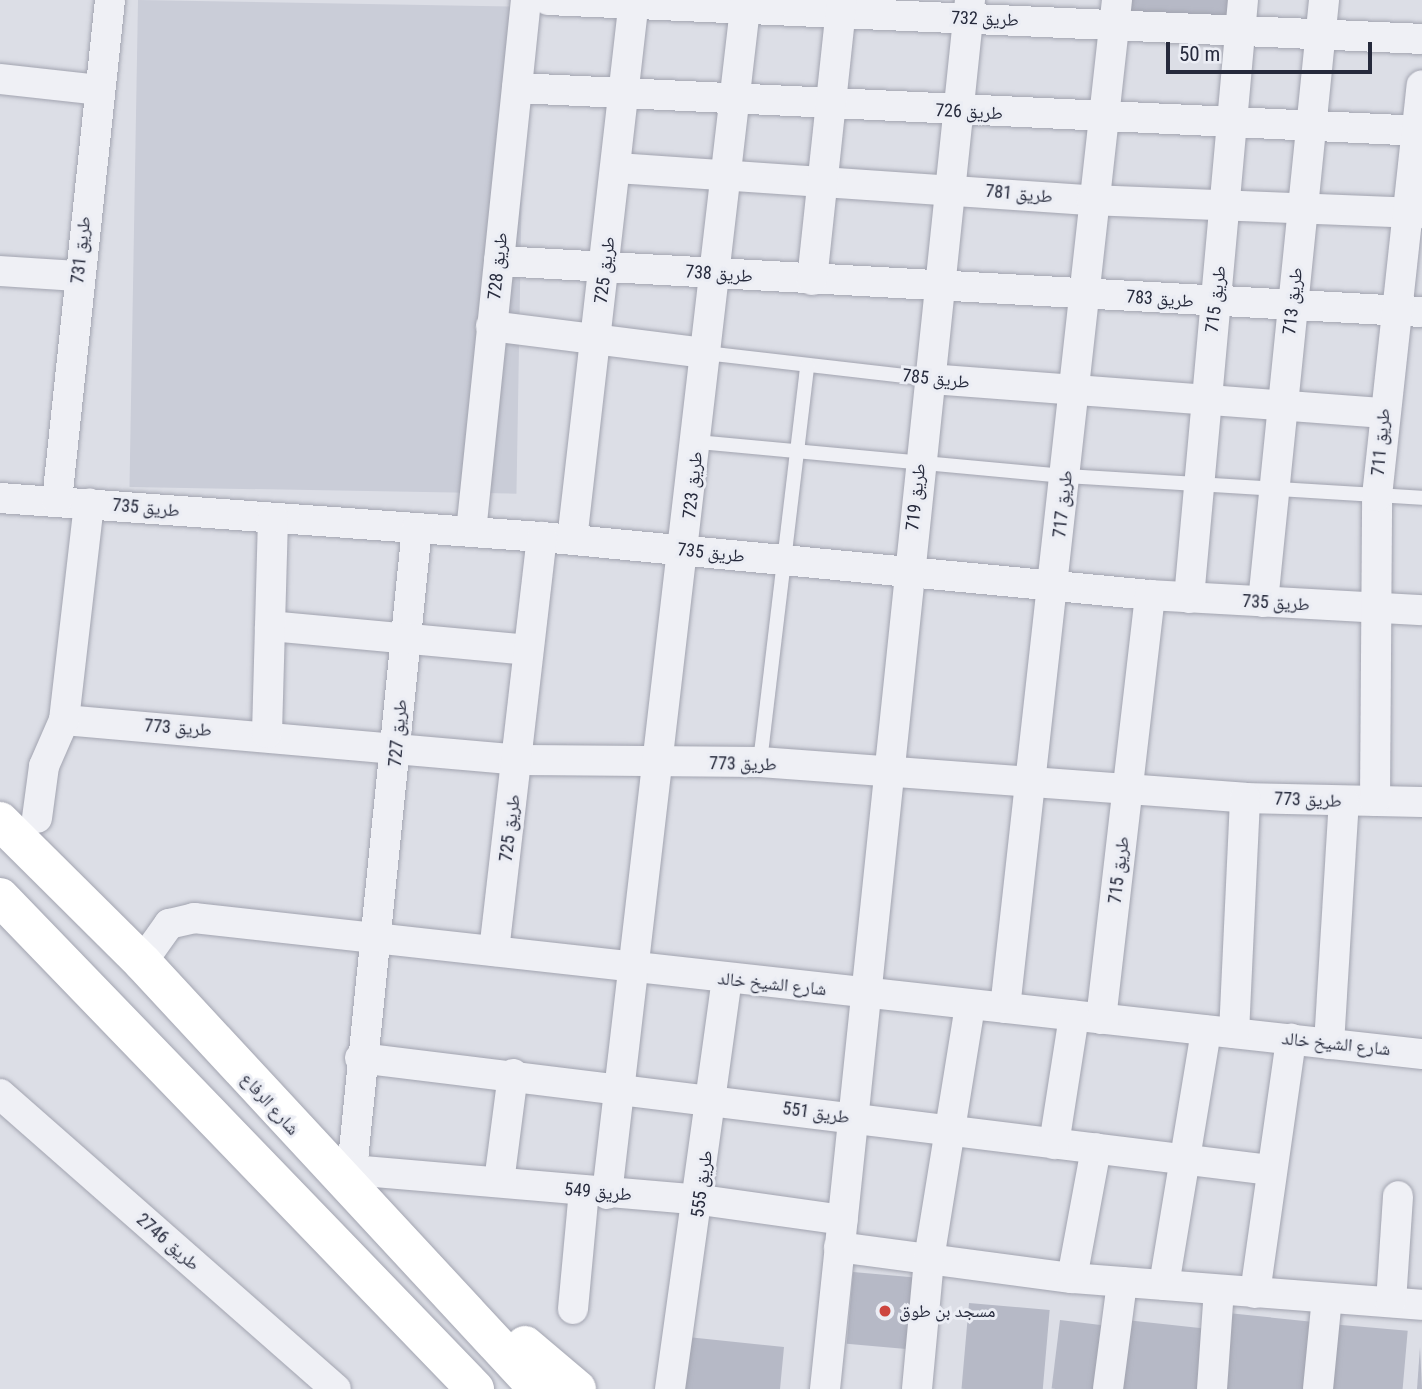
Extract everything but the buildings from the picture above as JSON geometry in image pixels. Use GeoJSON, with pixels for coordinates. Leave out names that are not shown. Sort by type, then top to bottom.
{"type":"FeatureCollection","features":[{"type":"Feature","properties":{"kind":"main road","name":"شارع الرفاع"},"geometry":{"type":"LineString","coordinates":[[18,819],[142,962],[422,1268],[538,1389]]}},
{"type":"Feature","properties":{"kind":"main road"},"geometry":{"type":"LineString","coordinates":[[0,897],[475,1389]]}},
{"type":"Feature","properties":{"kind":"main road"},"geometry":{"type":"LineString","coordinates":[[422,1268],[502,1324],[577,1389]]}},
{"type":"Feature","properties":{"kind":"street","name":"طريق 731"},"geometry":{"type":"LineString","coordinates":[[57,501],[78,276],[110,0]]}},
{"type":"Feature","properties":{"kind":"street","name":"طريق 728"},"geometry":{"type":"LineString","coordinates":[[471,532],[526,0]]}},
{"type":"Feature","properties":{"kind":"street","name":"طريق 732"},"geometry":{"type":"LineString","coordinates":[[548,0],[1242,14],[1321,32],[1422,39]]}},
{"type":"Feature","properties":{"kind":"street","name":"طريق 713"},"geometry":{"type":"LineString","coordinates":[[1263,602],[1325,0]]}},
{"type":"Feature","properties":{"kind":"street","name":"طريق 725"},"geometry":{"type":"LineString","coordinates":[[572,540],[607,267],[634,2]]}},
{"type":"Feature","properties":{"kind":"street","name":"طريق 723"},"geometry":{"type":"LineString","coordinates":[[573,1309],[619,1085],[631,968],[686,551],[724,177],[746,4]]}},
{"type":"Feature","properties":{"kind":"street"},"geometry":{"type":"LineString","coordinates":[[811,280],[841,6]]}},
{"type":"Feature","properties":{"kind":"street","name":"طريق 719"},"geometry":{"type":"LineString","coordinates":[[825,1389],[892,775],[908,574],[969,9]]}},
{"type":"Feature","properties":{"kind":"street","name":"طريق 717"},"geometry":{"type":"LineString","coordinates":[[1005,1008],[1054,587],[1080,294],[1116,12]]}},
{"type":"Feature","properties":{"kind":"street","name":"طريق 715"},"geometry":{"type":"LineString","coordinates":[[1189,598],[1214,302],[1228,204],[1242,14]]}},
{"type":"Feature","properties":{"kind":"street"},"geometry":{"type":"LineString","coordinates":[[0,79],[99,90]]}},
{"type":"Feature","properties":{"kind":"street","name":"طريق 711"},"geometry":{"type":"LineString","coordinates":[[1375,801],[1377,496],[1383,413],[1409,312],[1422,85]]}},
{"type":"Feature","properties":{"kind":"street","name":"طريق 726"},"geometry":{"type":"LineString","coordinates":[[517,88],[830,106],[1419,131]]}},
{"type":"Feature","properties":{"kind":"street","name":"طريق 781"},"geometry":{"type":"LineString","coordinates":[[617,169],[822,183],[950,188],[1091,200],[1413,213]]}},
{"type":"Feature","properties":{"kind":"street","name":"طريق 738"},"geometry":{"type":"LineString","coordinates":[[499,261],[940,288]]}},
{"type":"Feature","properties":{"kind":"street"},"geometry":{"type":"LineString","coordinates":[[0,271],[78,276]]}},
{"type":"Feature","properties":{"kind":"street","name":"طريق 783"},"geometry":{"type":"LineString","coordinates":[[940,288],[1409,312]]}},
{"type":"Feature","properties":{"kind":"street","name":"طريق 785"},"geometry":{"type":"LineString","coordinates":[[491,326],[706,353]]}},
{"type":"Feature","properties":{"kind":"street","name":"طريق 785"},"geometry":{"type":"LineString","coordinates":[[930,379],[1073,394],[1383,413]]}},
{"type":"Feature","properties":{"kind":"street","name":"طريق 735"},"geometry":{"type":"LineString","coordinates":[[0,498],[542,537],[1150,595],[1422,610]]}},
{"type":"Feature","properties":{"kind":"street"},"geometry":{"type":"LineString","coordinates":[[18,819],[64,720],[89,503]]}},
{"type":"Feature","properties":{"kind":"street"},"geometry":{"type":"LineString","coordinates":[[267,733],[273,518]]}},
{"type":"Feature","properties":{"kind":"street","name":"طريق 727"},"geometry":{"type":"LineString","coordinates":[[352,1170],[360,1058],[377,938],[417,528]]}},
{"type":"Feature","properties":{"kind":"street","name":"طريق 725"},"geometry":{"type":"LineString","coordinates":[[494,951],[542,537]]}},
{"type":"Feature","properties":{"kind":"street","name":"طريق 715"},"geometry":{"type":"LineString","coordinates":[[1054,1144],[1088,1017],[1128,790],[1150,595]]}},
{"type":"Feature","properties":{"kind":"street"},"geometry":{"type":"LineString","coordinates":[[270,626],[528,650]]}},
{"type":"Feature","properties":{"kind":"street","name":"طريق 773"},"geometry":{"type":"LineString","coordinates":[[64,720],[267,733],[397,752],[518,760],[657,764],[760,762],[892,775],[1245,798],[1422,802]]}},
{"type":"Feature","properties":{"kind":"street"},"geometry":{"type":"LineString","coordinates":[[1164,1285],[1185,1160],[1220,1032],[1245,798]]}},
{"type":"Feature","properties":{"kind":"street"},"geometry":{"type":"LineString","coordinates":[[1329,1044],[1344,801]]}},
{"type":"Feature","properties":{"kind":"street","name":"شارع الشيخ خالد"},"geometry":{"type":"LineString","coordinates":[[142,962],[169,924],[194,918],[869,995],[1422,1054]]}},
{"type":"Feature","properties":{"kind":"street","name":"طريق 555"},"geometry":{"type":"LineString","coordinates":[[670,1389],[701,1200],[727,979]]}},
{"type":"Feature","properties":{"kind":"street"},"geometry":{"type":"LineString","coordinates":[[917,1389],[929,1259],[970,1004]]}},
{"type":"Feature","properties":{"kind":"street"},"geometry":{"type":"LineString","coordinates":[[1255,1293],[1291,1040]]}},
{"type":"Feature","properties":{"kind":"street","name":"طريق 551"},"geometry":{"type":"LineString","coordinates":[[360,1058],[619,1085],[1054,1144],[1271,1170]]}},
{"type":"Feature","properties":{"kind":"street"},"geometry":{"type":"LineString","coordinates":[[499,1182],[513,1074]]}},
{"type":"Feature","properties":{"kind":"street","name":"طريق 2746"},"geometry":{"type":"LineString","coordinates":[[0,1094],[336,1389]]}},
{"type":"Feature","properties":{"kind":"street"},"geometry":{"type":"LineString","coordinates":[[1072,1278],[1096,1148]]}},
{"type":"Feature","properties":{"kind":"street","name":"طريق 549"},"geometry":{"type":"LineString","coordinates":[[352,1170],[701,1200],[841,1234],[929,1259],[1072,1278],[1422,1304]]}},
{"type":"Feature","properties":{"kind":"street"},"geometry":{"type":"LineString","coordinates":[[1391,1302],[1398,1196]]}},
{"type":"Feature","properties":{"kind":"street"},"geometry":{"type":"LineString","coordinates":[[1108,1389],[1122,1282]]}},
{"type":"Feature","properties":{"kind":"street"},"geometry":{"type":"LineString","coordinates":[[1212,1389],[1219,1290]]}},
{"type":"Feature","properties":{"kind":"street"},"geometry":{"type":"LineString","coordinates":[[1318,1389],[1327,1298]]}},
{"type":"Feature","properties":{"kind":"lane","name":"طريق 785"},"geometry":{"type":"LineString","coordinates":[[706,353],[930,379]]}},
{"type":"Feature","properties":{"kind":"lane"},"geometry":{"type":"LineString","coordinates":[[760,762],[807,366]]}},
{"type":"Feature","properties":{"kind":"lane"},"geometry":{"type":"LineString","coordinates":[[698,442],[919,465],[1422,498]]}},
{"type":"Feature","properties":{"kind":"shaded area"},"geometry":{"type":"Polygon","coordinates":[[[138,0],[525,7],[516,494],[130,487],[138,0]]]}},
{"type":"Feature","properties":{"kind":"place","name":"مسجد بن طوق"},"geometry":{"type":"Point","coordinates":[885,1311]}}]}
